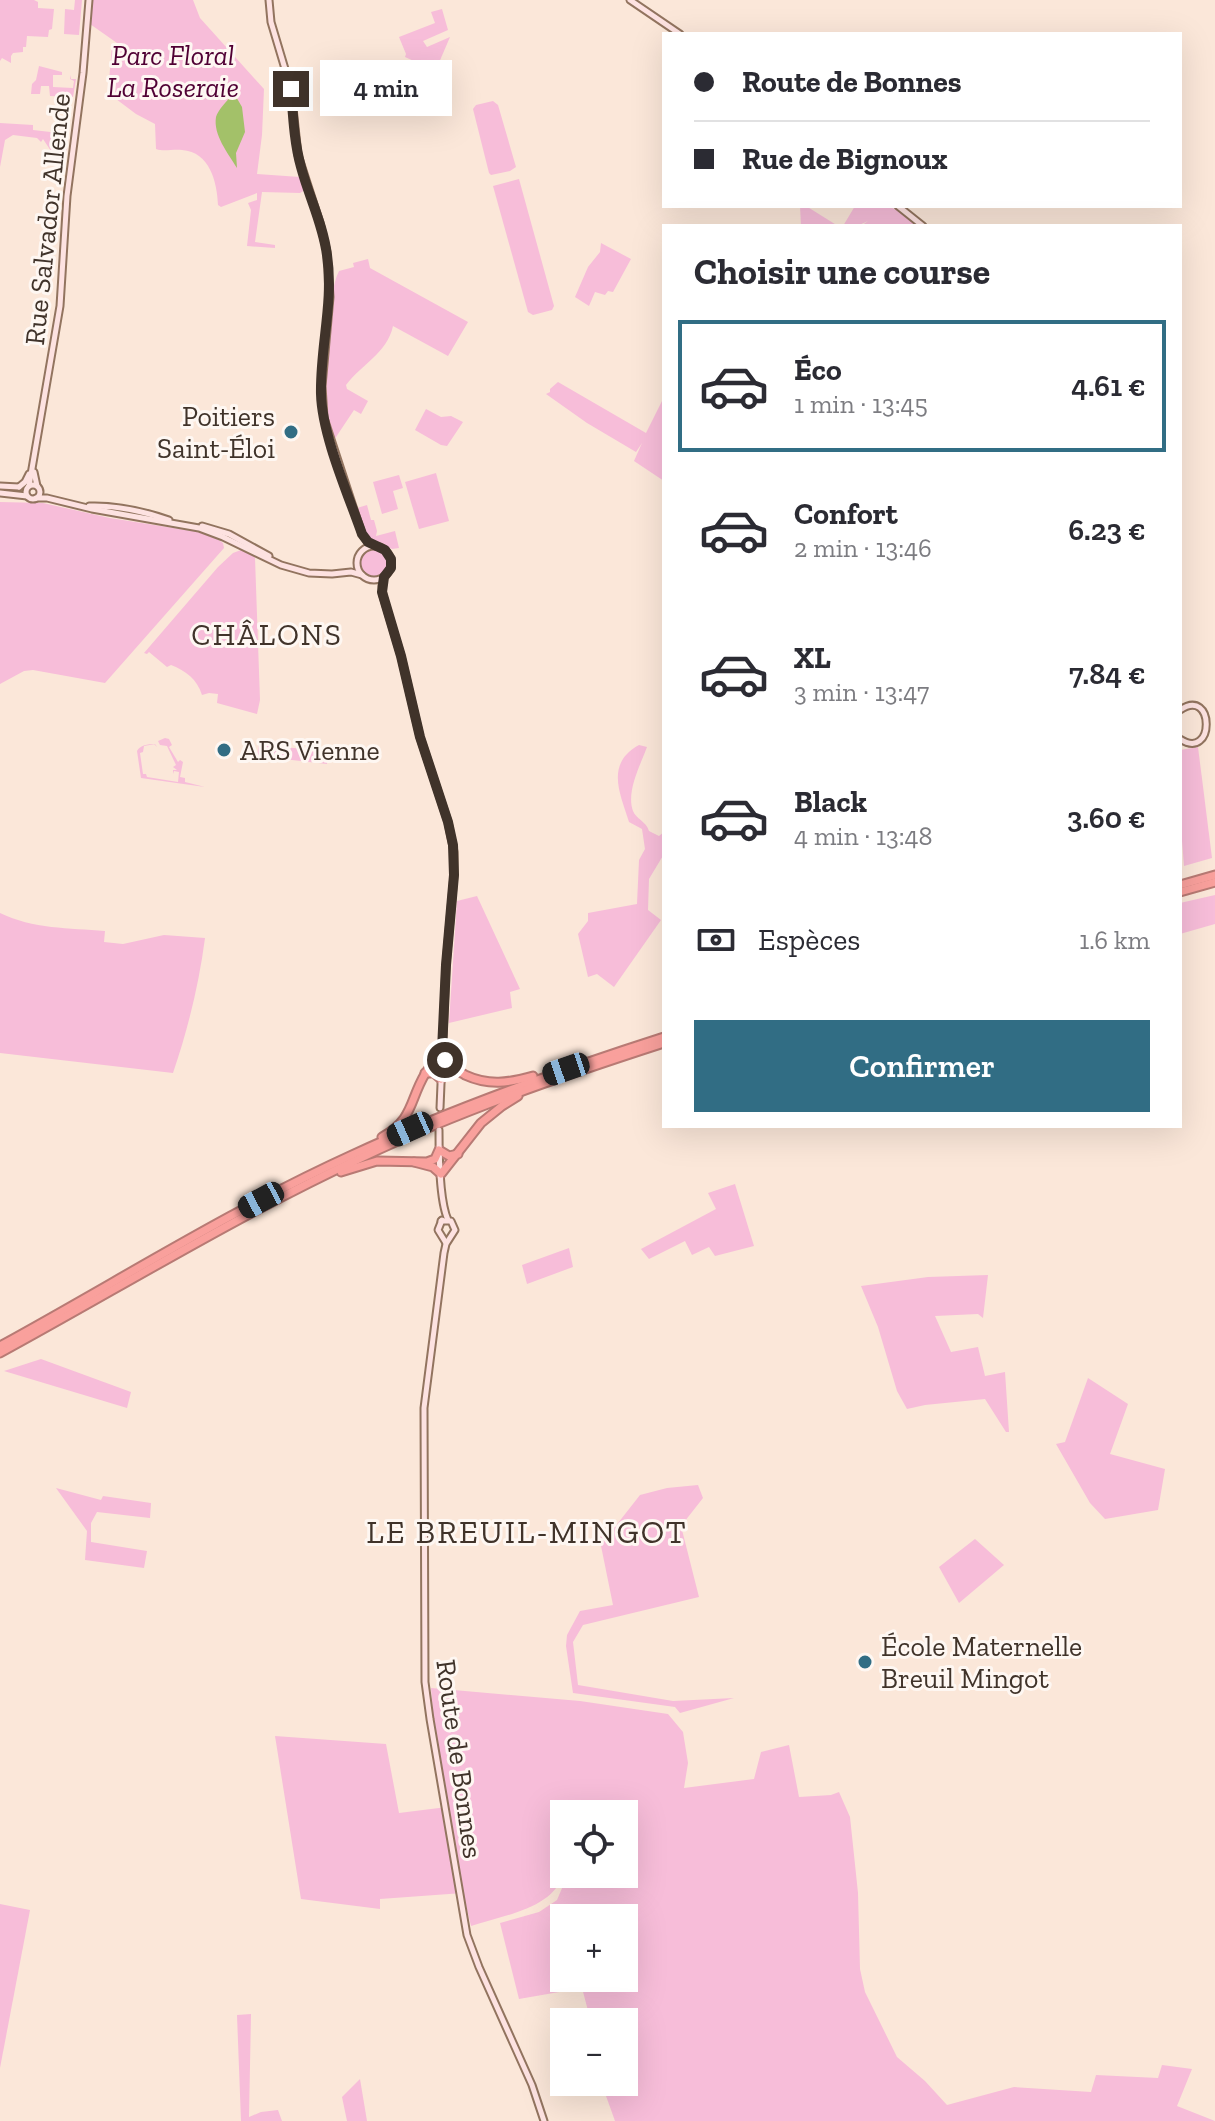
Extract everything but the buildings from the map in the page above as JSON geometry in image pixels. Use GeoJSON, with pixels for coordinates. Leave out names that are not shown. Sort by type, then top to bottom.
{"type":"FeatureCollection","features":[{"type":"Feature","properties":{"kind":"highway"},"geometry":{"type":"LineString","coordinates":[[1182,885],[1214,881]]}},
{"type":"Feature","properties":{"kind":"highway"},"geometry":{"type":"LineString","coordinates":[[1182,891],[1214,881]]}},
{"type":"Feature","properties":{"kind":"highway"},"geometry":{"type":"LineString","coordinates":[[0,1346],[235,1214],[350,1155],[446,1113],[662,1038]]}},
{"type":"Feature","properties":{"kind":"highway"},"geometry":{"type":"LineString","coordinates":[[0,1353],[225,1226],[316,1179],[549,1078],[662,1044]]}},
{"type":"Feature","properties":{"kind":"highway"},"geometry":{"type":"LineString","coordinates":[[350,1155],[399,1125],[411,1109],[425,1073],[442,1054],[454,1069],[475,1079],[498,1084],[542,1074],[549,1078]]}},
{"type":"Feature","properties":{"kind":"highway"},"geometry":{"type":"LineString","coordinates":[[425,1073],[441,1077],[454,1069]]}},
{"type":"Feature","properties":{"kind":"highway"},"geometry":{"type":"LineString","coordinates":[[316,1179],[361,1164],[390,1159],[433,1167],[441,1174],[471,1134],[492,1113],[549,1078]]}},
{"type":"Feature","properties":{"kind":"highway"},"geometry":{"type":"LineString","coordinates":[[414,1162],[432,1161],[439,1150],[449,1156],[458,1154]]}},
{"type":"Feature","properties":{"kind":"street","name":"Rue Salvador Allende"},"geometry":{"type":"LineString","coordinates":[[28,487],[60,306],[67,196],[89,0]]}},
{"type":"Feature","properties":{"kind":"street"},"geometry":{"type":"LineString","coordinates":[[269,0],[271,22],[291,89],[298,155],[327,252],[330,297],[322,386],[327,431],[363,541],[358,568],[383,596]]}},
{"type":"Feature","properties":{"kind":"street"},"geometry":{"type":"LineString","coordinates":[[630,0],[677,32]]}},
{"type":"Feature","properties":{"kind":"street"},"geometry":{"type":"LineString","coordinates":[[900,208],[920,224]]}},
{"type":"Feature","properties":{"kind":"street","name":"Rue Salvador Allende"},"geometry":{"type":"LineString","coordinates":[[19,487],[28,478],[37,442]]}},
{"type":"Feature","properties":{"kind":"street","name":"Rue Salvador Allende"},"geometry":{"type":"LineString","coordinates":[[37,442],[34,471],[39,488]]}},
{"type":"Feature","properties":{"kind":"street"},"geometry":{"type":"LineString","coordinates":[[0,486],[34,485],[57,500]]}},
{"type":"Feature","properties":{"kind":"street"},"geometry":{"type":"LineString","coordinates":[[28,487],[28,496]]}},
{"type":"Feature","properties":{"kind":"street"},"geometry":{"type":"LineString","coordinates":[[36,498],[39,488]]}},
{"type":"Feature","properties":{"kind":"street"},"geometry":{"type":"LineString","coordinates":[[0,493],[133,513]]}},
{"type":"Feature","properties":{"kind":"street"},"geometry":{"type":"LineString","coordinates":[[76,506],[108,506],[199,528],[309,573],[351,572],[377,580],[384,577]]}},
{"type":"Feature","properties":{"kind":"street"},"geometry":{"type":"LineString","coordinates":[[354,512],[364,538],[385,550],[391,559],[391,568],[381,588],[454,852],[440,1108]]}},
{"type":"Feature","properties":{"kind":"street"},"geometry":{"type":"LineString","coordinates":[[332,574],[349,568],[368,547],[375,546]]}},
{"type":"Feature","properties":{"kind":"street"},"geometry":{"type":"LineString","coordinates":[[1182,707],[1202,708],[1209,716],[1211,733],[1194,743],[1182,740]]}},
{"type":"Feature","properties":{"kind":"street"},"geometry":{"type":"LineString","coordinates":[[439,1130],[445,1220],[438,1230],[446,1244]]}},
{"type":"Feature","properties":{"kind":"street"},"geometry":{"type":"LineString","coordinates":[[441,1235],[451,1236],[455,1227],[445,1220]]}},
{"type":"Feature","properties":{"kind":"street","name":"Route de Bonnes"},"geometry":{"type":"LineString","coordinates":[[451,1236],[446,1244],[424,1408],[425,1682],[467,1935],[532,2085],[544,2121]]}},
{"type":"Feature","properties":{"kind":"green space"},"geometry":{"type":"Polygon","coordinates":[[[0,0],[34,0],[38,2],[38,8],[54,9],[48,37],[27,36],[26,47],[23,47],[23,52],[13,53],[11,63],[2,58],[0,61],[0,0]]]}},
{"type":"Feature","properties":{"kind":"green space"},"geometry":{"type":"Polygon","coordinates":[[[75,0],[82,0],[79,35],[64,34],[65,9],[74,10],[75,0]]]}},
{"type":"Feature","properties":{"kind":"green space","name":"Parc Floral La Roseraie"},"geometry":{"type":"Polygon","coordinates":[[[93,0],[193,0],[200,18],[264,89],[257,174],[300,177],[305,190],[300,193],[262,192],[255,242],[275,245],[275,248],[247,246],[251,210],[248,203],[257,200],[257,193],[221,207],[218,205],[214,178],[205,162],[192,152],[156,149],[155,124],[108,93],[112,45],[117,43],[90,24],[93,0]]]}},
{"type":"Feature","properties":{"kind":"green space"},"geometry":{"type":"Polygon","coordinates":[[[442,9],[448,30],[423,41],[427,47],[450,37],[435,72],[429,73],[425,72],[427,67],[405,57],[399,37],[435,23],[431,12],[442,9]]]}},
{"type":"Feature","properties":{"kind":"green space"},"geometry":{"type":"Polygon","coordinates":[[[39,66],[62,72],[62,75],[53,75],[53,87],[73,88],[74,81],[70,79],[70,75],[71,79],[76,79],[73,97],[50,96],[49,86],[41,86],[40,94],[31,94],[39,66]]]}},
{"type":"Feature","properties":{"kind":"green space"},"geometry":{"type":"Polygon","coordinates":[[[493,101],[498,105],[516,167],[491,175],[473,109],[476,105],[493,101]]]}},
{"type":"Feature","properties":{"kind":"green space"},"geometry":{"type":"Polygon","coordinates":[[[0,123],[33,125],[33,130],[68,134],[65,167],[60,167],[55,161],[43,139],[41,142],[37,138],[13,135],[5,140],[0,167],[0,123]]]}},
{"type":"Feature","properties":{"kind":"green space"},"geometry":{"type":"Polygon","coordinates":[[[519,179],[554,306],[552,310],[533,315],[528,312],[493,186],[519,179]]]}},
{"type":"Feature","properties":{"kind":"green space"},"geometry":{"type":"Polygon","coordinates":[[[800,208],[809,208],[835,224],[801,224],[800,208]]]}},
{"type":"Feature","properties":{"kind":"green space"},"geometry":{"type":"Polygon","coordinates":[[[854,208],[892,208],[916,224],[864,224],[868,221],[844,224],[854,208]]]}},
{"type":"Feature","properties":{"kind":"green space"},"geometry":{"type":"Polygon","coordinates":[[[601,243],[631,259],[613,292],[608,291],[605,295],[595,292],[589,306],[575,297],[588,267],[600,252],[601,243]]]}},
{"type":"Feature","properties":{"kind":"green space"},"geometry":{"type":"Polygon","coordinates":[[[368,259],[370,268],[468,322],[448,356],[393,326],[380,351],[346,385],[347,389],[368,401],[361,414],[354,410],[334,440],[327,409],[326,377],[334,287],[339,271],[368,259]]]}},
{"type":"Feature","properties":{"kind":"green space"},"geometry":{"type":"Polygon","coordinates":[[[558,382],[646,433],[662,401],[662,480],[634,461],[642,443],[636,452],[546,394],[558,382]]]}},
{"type":"Feature","properties":{"kind":"green space"},"geometry":{"type":"Polygon","coordinates":[[[426,409],[441,417],[451,416],[463,422],[447,446],[415,430],[426,409]]]}},
{"type":"Feature","properties":{"kind":"green space"},"geometry":{"type":"Polygon","coordinates":[[[436,473],[449,521],[419,529],[405,482],[436,473]]]}},
{"type":"Feature","properties":{"kind":"green space"},"geometry":{"type":"Polygon","coordinates":[[[399,475],[403,488],[393,491],[398,509],[382,514],[373,482],[399,475]]]}},
{"type":"Feature","properties":{"kind":"green space"},"geometry":{"type":"Polygon","coordinates":[[[0,502],[43,503],[110,518],[199,532],[219,540],[224,548],[105,683],[33,670],[24,671],[0,684],[0,502]]]}},
{"type":"Feature","properties":{"kind":"green space"},"geometry":{"type":"Polygon","coordinates":[[[367,505],[371,520],[374,520],[376,536],[395,531],[399,548],[392,549],[367,536],[357,508],[367,505]]]}},
{"type":"Feature","properties":{"kind":"green space"},"geometry":{"type":"Polygon","coordinates":[[[374,549],[384,553],[388,563],[384,573],[374,577],[364,573],[360,563],[364,553],[374,549]]]}},
{"type":"Feature","properties":{"kind":"green space"},"geometry":{"type":"Polygon","coordinates":[[[241,550],[255,558],[260,700],[257,714],[217,703],[218,694],[202,695],[197,684],[186,673],[171,665],[167,667],[149,652],[144,653],[218,567],[241,550]]]}},
{"type":"Feature","properties":{"kind":"green space"},"geometry":{"type":"Polygon","coordinates":[[[165,738],[169,739],[172,745],[169,747],[178,762],[183,762],[180,777],[185,778],[185,782],[205,787],[141,778],[137,751],[142,746],[154,744],[144,746],[140,753],[143,774],[178,782],[179,772],[174,771],[173,774],[173,770],[177,770],[173,767],[176,765],[167,746],[160,745],[158,741],[165,738]]]}},
{"type":"Feature","properties":{"kind":"green space"},"geometry":{"type":"Polygon","coordinates":[[[259,745],[328,751],[327,764],[257,756],[259,745]]]}},
{"type":"Feature","properties":{"kind":"green space"},"geometry":{"type":"Polygon","coordinates":[[[639,745],[647,747],[635,779],[631,804],[634,814],[649,831],[659,836],[662,834],[662,857],[649,879],[648,910],[661,920],[614,987],[597,974],[588,977],[578,934],[588,921],[588,913],[637,904],[639,860],[645,849],[642,829],[629,822],[618,780],[622,761],[639,745]]]}},
{"type":"Feature","properties":{"kind":"green space"},"geometry":{"type":"Polygon","coordinates":[[[1198,747],[1212,858],[1184,866],[1182,841],[1182,750],[1198,747]]]}},
{"type":"Feature","properties":{"kind":"green space"},"geometry":{"type":"Polygon","coordinates":[[[1215,895],[1215,924],[1182,933],[1182,903],[1215,895]]]}},
{"type":"Feature","properties":{"kind":"green space"},"geometry":{"type":"Polygon","coordinates":[[[477,896],[520,989],[510,992],[512,1008],[449,1023],[457,901],[477,896]]]}},
{"type":"Feature","properties":{"kind":"green space"},"geometry":{"type":"Polygon","coordinates":[[[0,913],[38,925],[105,931],[104,942],[123,944],[164,935],[205,938],[192,1006],[173,1073],[0,1053],[0,913]]]}},
{"type":"Feature","properties":{"kind":"green space"},"geometry":{"type":"Polygon","coordinates":[[[735,1184],[754,1246],[715,1256],[709,1247],[692,1255],[685,1241],[649,1259],[641,1249],[716,1209],[708,1193],[735,1184]]]}},
{"type":"Feature","properties":{"kind":"green space"},"geometry":{"type":"Polygon","coordinates":[[[569,1248],[573,1267],[527,1284],[522,1265],[569,1248]]]}},
{"type":"Feature","properties":{"kind":"green space"},"geometry":{"type":"Polygon","coordinates":[[[988,1275],[983,1318],[978,1314],[935,1316],[951,1352],[978,1347],[985,1376],[1005,1372],[1009,1432],[1006,1432],[985,1399],[907,1409],[897,1391],[878,1327],[861,1286],[928,1277],[988,1275]]]}},
{"type":"Feature","properties":{"kind":"green space"},"geometry":{"type":"Polygon","coordinates":[[[41,1359],[131,1392],[127,1408],[4,1371],[41,1359]]]}},
{"type":"Feature","properties":{"kind":"green space"},"geometry":{"type":"Polygon","coordinates":[[[1088,1378],[1128,1404],[1110,1454],[1165,1469],[1158,1510],[1105,1519],[1090,1503],[1056,1444],[1065,1442],[1088,1378]]]}},
{"type":"Feature","properties":{"kind":"green space"},"geometry":{"type":"Polygon","coordinates":[[[698,1485],[703,1498],[681,1526],[699,1597],[583,1625],[573,1642],[578,1685],[673,1701],[734,1698],[680,1713],[675,1707],[573,1693],[567,1635],[580,1611],[613,1605],[599,1536],[611,1532],[640,1495],[698,1485]]]}},
{"type":"Feature","properties":{"kind":"green space"},"geometry":{"type":"Polygon","coordinates":[[[56,1488],[101,1500],[103,1496],[151,1503],[150,1518],[97,1512],[91,1523],[91,1542],[147,1551],[144,1568],[85,1560],[87,1531],[56,1488]]]}},
{"type":"Feature","properties":{"kind":"green space"},"geometry":{"type":"Polygon","coordinates":[[[975,1539],[1004,1565],[959,1603],[939,1567],[975,1539]]]}},
{"type":"Feature","properties":{"kind":"green space"},"geometry":{"type":"Polygon","coordinates":[[[431,1688],[580,1701],[668,1714],[683,1732],[688,1763],[684,1788],[754,1779],[761,1752],[789,1745],[799,1797],[839,1792],[850,1817],[858,1893],[860,1969],[865,1992],[897,2057],[947,2105],[1014,2087],[1091,2092],[1096,2075],[1158,2078],[1162,2065],[1192,2069],[1177,2106],[1215,2121],[615,2121],[606,2096],[638,2096],[638,2008],[587,2008],[583,1992],[638,1992],[638,1904],[551,1904],[557,1900],[562,1888],[638,1888],[638,1800],[550,1800],[550,1888],[556,1888],[539,1902],[512,1914],[471,1926],[463,1893],[380,1899],[380,1909],[301,1899],[275,1736],[386,1744],[399,1813],[447,1807],[431,1688]]]}},
{"type":"Feature","properties":{"kind":"green space"},"geometry":{"type":"Polygon","coordinates":[[[0,1904],[30,1910],[0,2068],[0,1904]]]}},
{"type":"Feature","properties":{"kind":"green space"},"geometry":{"type":"Polygon","coordinates":[[[550,1905],[550,1992],[559,1992],[519,1999],[500,1923],[539,1912],[550,1905]]]}},
{"type":"Feature","properties":{"kind":"green space"},"geometry":{"type":"Polygon","coordinates":[[[251,2014],[249,2117],[278,2110],[282,2121],[241,2121],[237,2015],[251,2014]]]}},
{"type":"Feature","properties":{"kind":"green space"},"geometry":{"type":"Polygon","coordinates":[[[360,2079],[367,2121],[347,2121],[342,2097],[360,2079]]]}},
{"type":"Feature","properties":{"kind":"shaded area"},"geometry":{"type":"Polygon","coordinates":[[[235,95],[242,107],[245,132],[236,153],[237,168],[222,144],[216,124],[219,111],[235,95]]]}},
{"type":"Feature","properties":{"kind":"place","name":"Poitiers Saint-Éloi"},"geometry":{"type":"Point","coordinates":[291,432]}},
{"type":"Feature","properties":{"kind":"place","name":"ARS Vienne"},"geometry":{"type":"Point","coordinates":[224,750]}},
{"type":"Feature","properties":{"kind":"place","name":"École Maternelle Breuil Mingot"},"geometry":{"type":"Point","coordinates":[865,1662]}},
{"type":"Feature","properties":{"kind":"district","name":"CHÂLONS"},"geometry":{"type":"Point","coordinates":[267,635]}},
{"type":"Feature","properties":{"kind":"district","name":"LE BREUIL-MINGOT"},"geometry":{"type":"Point","coordinates":[527,1532]}},
{"type":"Feature","properties":{"kind":"route"},"geometry":{"type":"LineString","coordinates":[[291,89],[296,146],[323,234],[330,273],[321,392],[325,423],[362,534],[368,542],[385,550],[391,559],[382,592],[420,737],[453,845],[454,875],[442,1050],[445,1060]]}}]}
